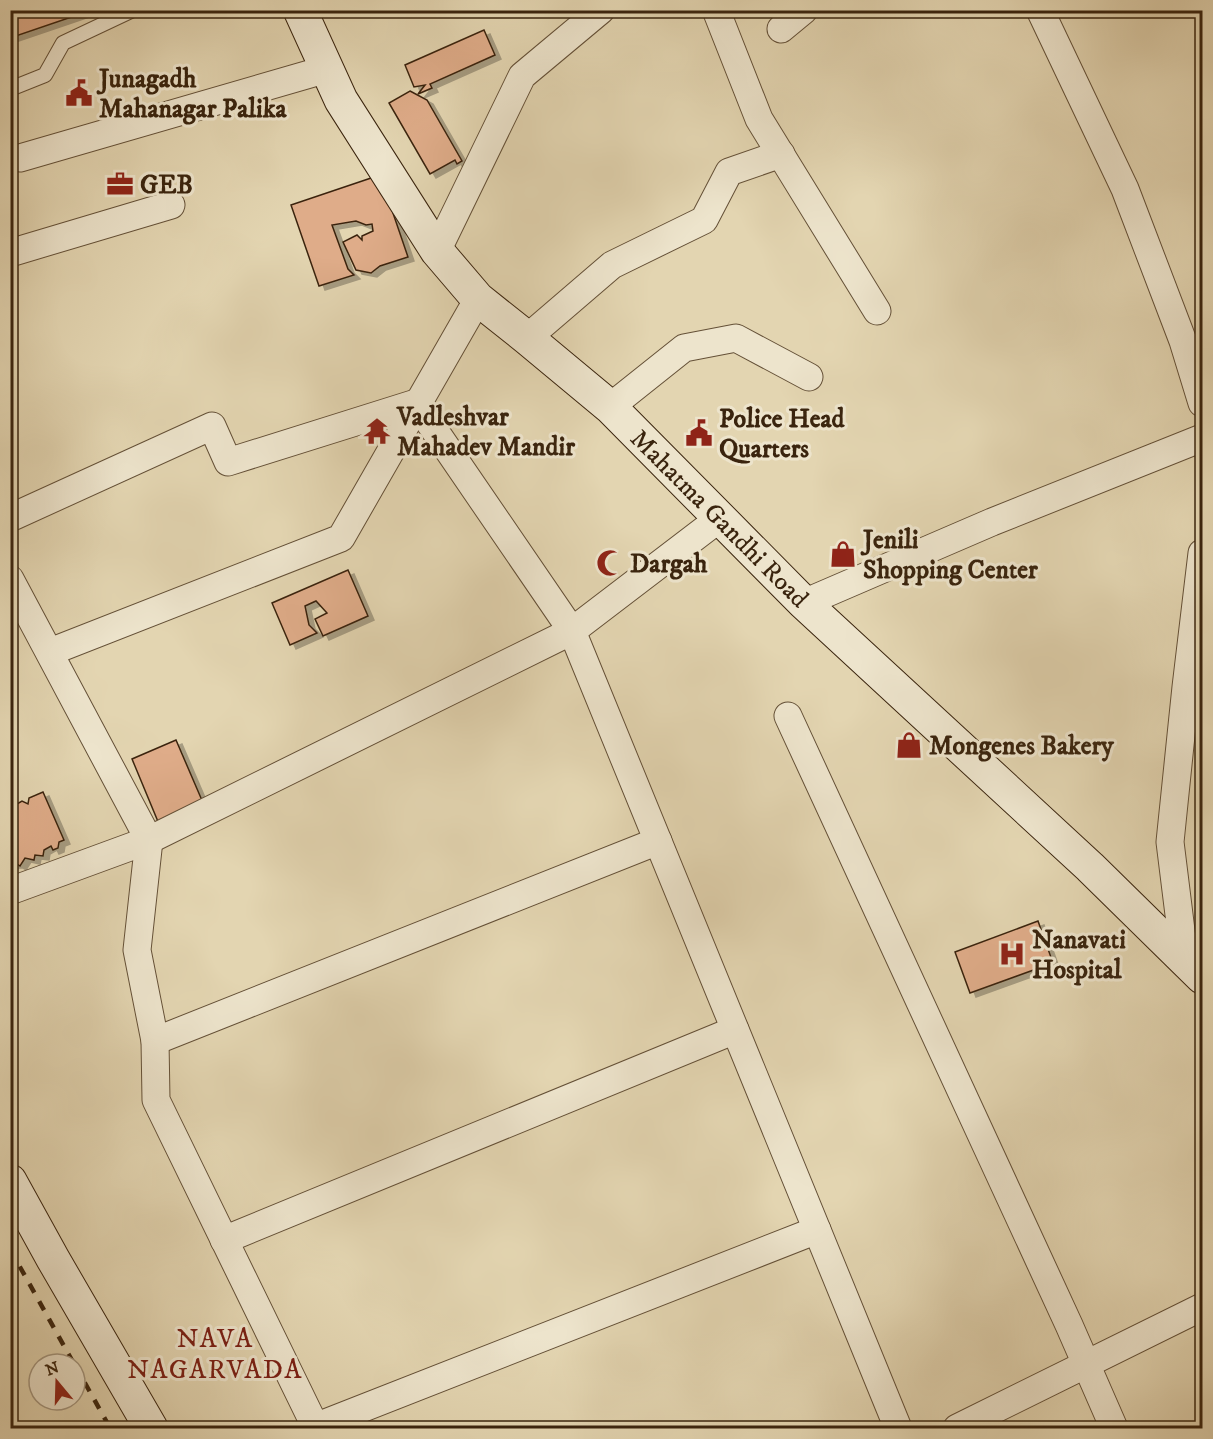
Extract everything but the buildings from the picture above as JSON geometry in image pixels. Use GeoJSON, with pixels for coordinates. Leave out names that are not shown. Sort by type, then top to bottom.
{"type":"FeatureCollection","features":[{"type":"Feature","properties":{"kind":"street","name":"Mahatma Gandhi Road"},"geometry":{"type":"LineString","coordinates":[[300,10],[341,100],[437,251],[477,299],[610,407],[804,603],[1090,867],[1194,970]]}},
{"type":"Feature","properties":{"kind":"street"},"geometry":{"type":"LineString","coordinates":[[437,251],[522,76],[601,10]]}},
{"type":"Feature","properties":{"kind":"street"},"geometry":{"type":"LineString","coordinates":[[716,10],[759,119],[877,311]]}},
{"type":"Feature","properties":{"kind":"street"},"geometry":{"type":"LineString","coordinates":[[781,29],[804,10]]}},
{"type":"Feature","properties":{"kind":"street"},"geometry":{"type":"LineString","coordinates":[[1040,10],[1193,338],[1203,403]]}},
{"type":"Feature","properties":{"kind":"street"},"geometry":{"type":"LineString","coordinates":[[20,158],[327,69]]}},
{"type":"Feature","properties":{"kind":"street"},"geometry":{"type":"LineString","coordinates":[[527,338],[612,265],[704,220],[729,172],[781,154]]}},
{"type":"Feature","properties":{"kind":"street"},"geometry":{"type":"LineString","coordinates":[[10,253],[171,205]]}},
{"type":"Feature","properties":{"kind":"street"},"geometry":{"type":"LineString","coordinates":[[50,652],[341,538],[477,299]]}},
{"type":"Feature","properties":{"kind":"street"},"geometry":{"type":"LineString","coordinates":[[610,407],[684,348],[736,338],[809,377]]}},
{"type":"Feature","properties":{"kind":"street"},"geometry":{"type":"LineString","coordinates":[[10,518],[212,426],[228,462],[416,403]]}},
{"type":"Feature","properties":{"kind":"street"},"geometry":{"type":"LineString","coordinates":[[416,403],[572,631],[898,1428]]}},
{"type":"Feature","properties":{"kind":"street"},"geometry":{"type":"LineString","coordinates":[[804,603],[992,522],[1203,438]]}},
{"type":"Feature","properties":{"kind":"street"},"geometry":{"type":"LineString","coordinates":[[10,891],[149,840],[572,631],[720,518]]}},
{"type":"Feature","properties":{"kind":"street"},"geometry":{"type":"LineString","coordinates":[[1194,970],[1170,842],[1203,553]]}},
{"type":"Feature","properties":{"kind":"street"},"geometry":{"type":"LineString","coordinates":[[10,579],[149,840],[137,950],[155,1041],[156,1100],[315,1428],[817,1230]]}},
{"type":"Feature","properties":{"kind":"street"},"geometry":{"type":"LineString","coordinates":[[788,716],[1087,1364],[1114,1428]]}},
{"type":"Feature","properties":{"kind":"street"},"geometry":{"type":"LineString","coordinates":[[155,1041],[658,841]]}},
{"type":"Feature","properties":{"kind":"street"},"geometry":{"type":"LineString","coordinates":[[224,1240],[735,1030]]}},
{"type":"Feature","properties":{"kind":"street"},"geometry":{"type":"LineString","coordinates":[[10,1181],[151,1428]]}},
{"type":"Feature","properties":{"kind":"street"},"geometry":{"type":"LineString","coordinates":[[957,1428],[1203,1308]]}},
{"type":"Feature","properties":{"kind":"lane"},"geometry":{"type":"LineString","coordinates":[[10,89],[45,75],[63,43],[133,10]]}},
{"type":"Feature","properties":{"kind":"railway"},"geometry":{"type":"LineString","coordinates":[[10,1249],[67,1352]]}},
{"type":"Feature","properties":{"kind":"railway"},"geometry":{"type":"LineString","coordinates":[[87,1387],[110,1428]]}},
{"type":"Feature","properties":{"kind":"place","name":"Junagadh Mahanagar Palika"},"geometry":{"type":"Point","coordinates":[79,93]}},
{"type":"Feature","properties":{"kind":"place","name":"GEB"},"geometry":{"type":"Point","coordinates":[120,184]}},
{"type":"Feature","properties":{"kind":"place","name":"Vadleshvar Mahadev Mandir"},"geometry":{"type":"Point","coordinates":[377,431]}},
{"type":"Feature","properties":{"kind":"place","name":"Police Head Quarters"},"geometry":{"type":"Point","coordinates":[699,433]}},
{"type":"Feature","properties":{"kind":"place","name":"Jenili Shopping Center"},"geometry":{"type":"Point","coordinates":[843,554]}},
{"type":"Feature","properties":{"kind":"place","name":"Dargah"},"geometry":{"type":"Point","coordinates":[610,563]}},
{"type":"Feature","properties":{"kind":"place","name":"Mongenes Bakery"},"geometry":{"type":"Point","coordinates":[909,745]}},
{"type":"Feature","properties":{"kind":"place","name":"Nanavati Hospital"},"geometry":{"type":"Point","coordinates":[1012,954]}},
{"type":"Feature","properties":{"kind":"district","name":"NAVA NAGARVADA"},"geometry":{"type":"Point","coordinates":[215,1354]}}]}
